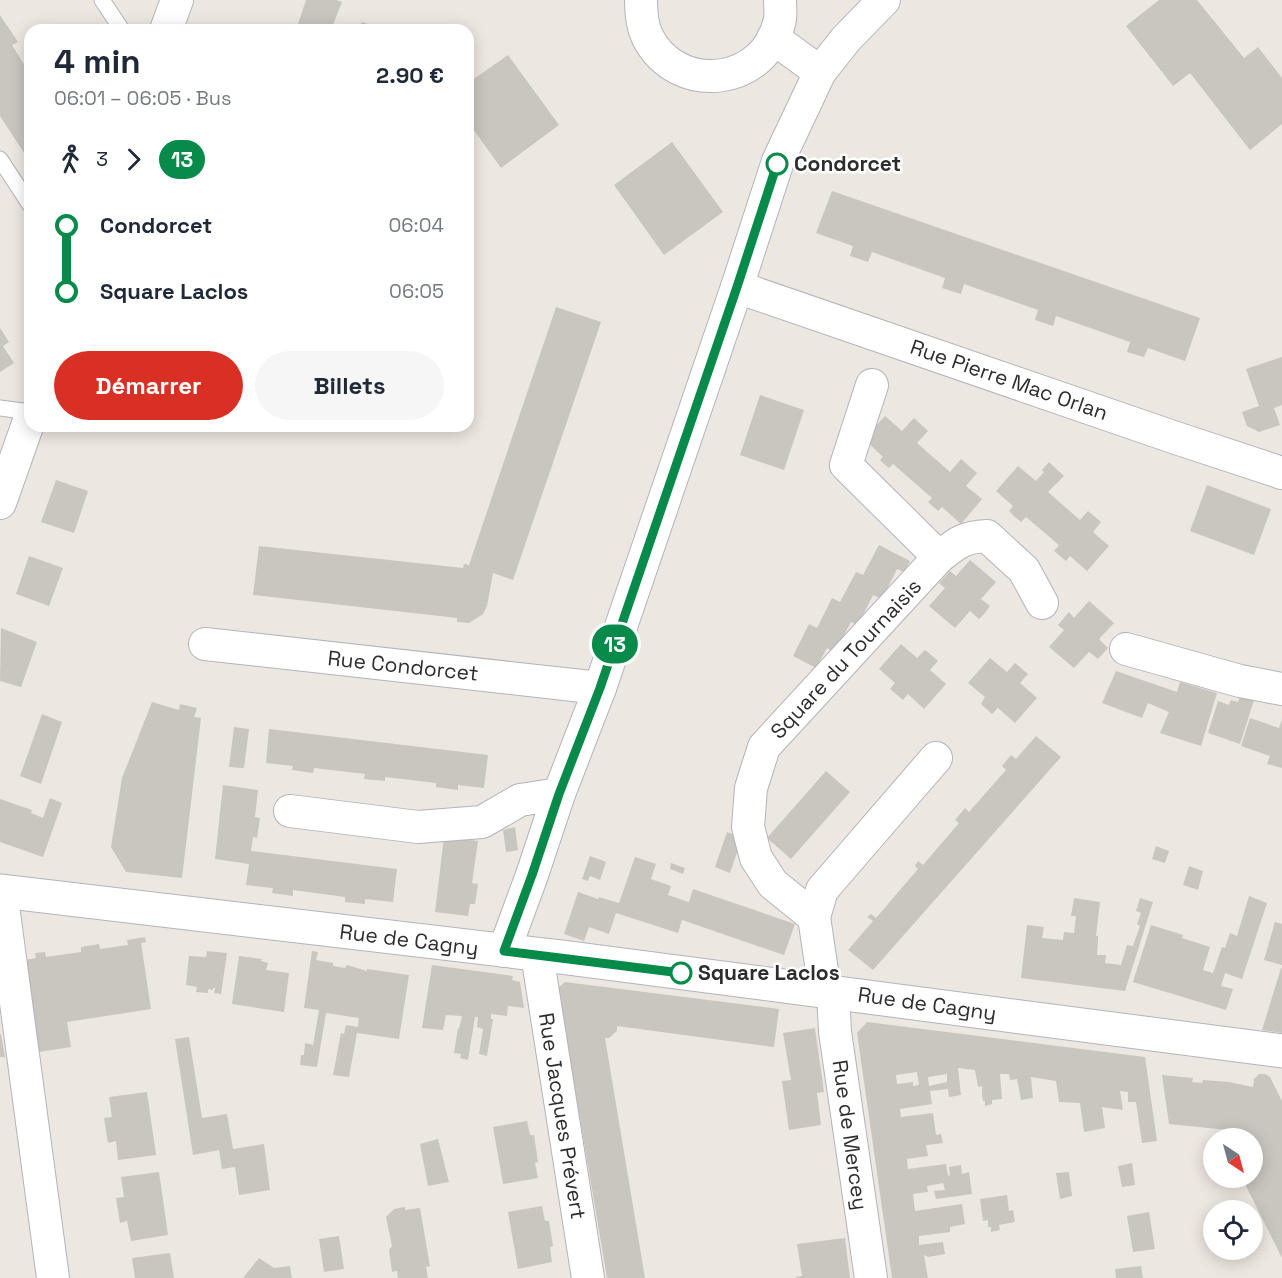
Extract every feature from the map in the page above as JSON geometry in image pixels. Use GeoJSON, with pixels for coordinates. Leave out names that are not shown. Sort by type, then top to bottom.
{"type":"FeatureCollection","features":[{"type":"Feature","properties":{"kind":"main road","name":"Rue de Cagny"},"geometry":{"type":"LineString","coordinates":[[0,891],[537,954],[1282,1051]]}},
{"type":"Feature","properties":{"kind":"street"},"geometry":{"type":"LineString","coordinates":[[168,24],[177,0]]}},
{"type":"Feature","properties":{"kind":"street"},"geometry":{"type":"LineString","coordinates":[[641,0],[641,17],[646,34],[655,50],[682,71],[700,76],[717,76],[734,72],[750,64],[763,53],[773,38],[780,18],[780,0]]}},
{"type":"Feature","properties":{"kind":"street"},"geometry":{"type":"LineString","coordinates":[[504,951],[559,794],[600,688],[778,161],[820,72],[846,39],[884,0]]}},
{"type":"Feature","properties":{"kind":"street"},"geometry":{"type":"LineString","coordinates":[[773,38],[820,72]]}},
{"type":"Feature","properties":{"kind":"street","name":"Rue Pierre Mac Orlan"},"geometry":{"type":"LineString","coordinates":[[737,287],[1282,473]]}},
{"type":"Feature","properties":{"kind":"street"},"geometry":{"type":"LineString","coordinates":[[872,386],[846,465],[939,557]]}},
{"type":"Feature","properties":{"kind":"street"},"geometry":{"type":"LineString","coordinates":[[0,503],[8,465],[24,431]]}},
{"type":"Feature","properties":{"kind":"street","name":"Square du Tournaisis"},"geometry":{"type":"LineString","coordinates":[[814,917],[773,884],[756,858],[748,827],[751,788],[764,747],[939,557],[957,543],[972,536],[987,536],[1024,570],[1042,603]]}},
{"type":"Feature","properties":{"kind":"street","name":"Rue Condorcet"},"geometry":{"type":"LineString","coordinates":[[205,644],[600,688]]}},
{"type":"Feature","properties":{"kind":"street"},"geometry":{"type":"LineString","coordinates":[[1126,649],[1240,681],[1282,689]]}},
{"type":"Feature","properties":{"kind":"street"},"geometry":{"type":"LineString","coordinates":[[829,991],[814,917],[822,890],[936,758]]}},
{"type":"Feature","properties":{"kind":"street"},"geometry":{"type":"LineString","coordinates":[[290,811],[418,827],[482,822],[520,800],[559,794]]}},
{"type":"Feature","properties":{"kind":"street"},"geometry":{"type":"LineString","coordinates":[[0,891],[53,1278]]}},
{"type":"Feature","properties":{"kind":"street","name":"Rue Jacques Prévert"},"geometry":{"type":"LineString","coordinates":[[537,954],[588,1278]]}},
{"type":"Feature","properties":{"kind":"street","name":"Rue de Mercey"},"geometry":{"type":"LineString","coordinates":[[829,991],[871,1278]]}},
{"type":"Feature","properties":{"kind":"lane"},"geometry":{"type":"LineString","coordinates":[[102,0],[118,24]]}},
{"type":"Feature","properties":{"kind":"lane"},"geometry":{"type":"LineString","coordinates":[[0,159],[24,196]]}},
{"type":"Feature","properties":{"kind":"lane"},"geometry":{"type":"LineString","coordinates":[[0,408],[24,411]]}},
{"type":"Feature","properties":{"kind":"building"},"geometry":{"type":"Polygon","coordinates":[[[306,0],[342,2],[333,24],[298,24],[306,0]]]}},
{"type":"Feature","properties":{"kind":"building"},"geometry":{"type":"Polygon","coordinates":[[[1159,0],[1197,0],[1244,58],[1258,47],[1282,78],[1282,124],[1250,150],[1190,73],[1173,86],[1126,26],[1159,0]]]}},
{"type":"Feature","properties":{"kind":"building"},"geometry":{"type":"Polygon","coordinates":[[[0,15],[18,42],[12,45],[24,64],[24,153],[0,116],[0,15]]]}},
{"type":"Feature","properties":{"kind":"building"},"geometry":{"type":"Polygon","coordinates":[[[508,55],[559,125],[501,168],[474,130],[474,79],[508,55]]]}},
{"type":"Feature","properties":{"kind":"building"},"geometry":{"type":"Polygon","coordinates":[[[672,142],[723,212],[664,255],[614,185],[672,142]]]}},
{"type":"Feature","properties":{"kind":"building"},"geometry":{"type":"Polygon","coordinates":[[[832,191],[1200,318],[1185,361],[1148,348],[1144,357],[1127,352],[1130,342],[1056,316],[1053,326],[1035,320],[1038,310],[964,284],[961,294],[942,288],[945,278],[872,252],[868,262],[850,256],[853,246],[816,233],[832,191]]]}},
{"type":"Feature","properties":{"kind":"building"},"geometry":{"type":"Polygon","coordinates":[[[556,307],[601,322],[513,580],[493,573],[487,606],[483,614],[469,623],[457,622],[457,618],[253,595],[259,546],[463,568],[464,564],[469,565],[556,307]]]}},
{"type":"Feature","properties":{"kind":"building"},"geometry":{"type":"Polygon","coordinates":[[[0,328],[9,342],[3,346],[14,363],[0,372],[0,328]]]}},
{"type":"Feature","properties":{"kind":"building"},"geometry":{"type":"Polygon","coordinates":[[[1282,357],[1282,405],[1274,408],[1280,425],[1259,432],[1247,426],[1242,412],[1259,406],[1246,369],[1282,357]]]}},
{"type":"Feature","properties":{"kind":"building"},"geometry":{"type":"Polygon","coordinates":[[[760,395],[804,410],[784,470],[740,455],[760,395]]]}},
{"type":"Feature","properties":{"kind":"building"},"geometry":{"type":"Polygon","coordinates":[[[885,416],[902,431],[914,418],[928,431],[917,443],[950,472],[961,459],[977,473],[966,486],[982,499],[961,524],[942,507],[938,511],[928,502],[932,498],[893,464],[889,468],[884,464],[880,460],[883,457],[864,439],[885,416]]]}},
{"type":"Feature","properties":{"kind":"building"},"geometry":{"type":"Polygon","coordinates":[[[1049,462],[1064,476],[1048,492],[1080,520],[1088,511],[1101,522],[1093,532],[1109,546],[1087,571],[1070,556],[1066,561],[1054,551],[1059,545],[1026,517],[1021,522],[1014,516],[1009,511],[1013,506],[996,491],[1018,466],[1036,481],[1049,462]]]}},
{"type":"Feature","properties":{"kind":"building"},"geometry":{"type":"Polygon","coordinates":[[[56,480],[88,491],[74,533],[41,522],[56,480]]]}},
{"type":"Feature","properties":{"kind":"building"},"geometry":{"type":"Polygon","coordinates":[[[1207,485],[1271,509],[1254,555],[1190,531],[1207,485]]]}},
{"type":"Feature","properties":{"kind":"building"},"geometry":{"type":"Polygon","coordinates":[[[879,545],[910,561],[904,572],[897,569],[882,599],[873,595],[858,625],[851,622],[835,652],[827,648],[816,668],[793,656],[809,624],[817,628],[832,598],[840,602],[856,572],[863,575],[879,545]]]}},
{"type":"Feature","properties":{"kind":"building"},"geometry":{"type":"Polygon","coordinates":[[[29,556],[63,568],[49,606],[16,594],[29,556]]]}},
{"type":"Feature","properties":{"kind":"building"},"geometry":{"type":"Polygon","coordinates":[[[970,560],[996,582],[981,599],[990,606],[985,613],[979,619],[970,611],[955,628],[929,606],[945,588],[939,583],[950,571],[956,576],[970,560]]]}},
{"type":"Feature","properties":{"kind":"building"},"geometry":{"type":"Polygon","coordinates":[[[1089,601],[1114,623],[1099,639],[1108,648],[1098,659],[1089,652],[1074,668],[1049,647],[1064,630],[1058,625],[1069,612],[1074,618],[1089,601]]]}},
{"type":"Feature","properties":{"kind":"building"},"geometry":{"type":"Polygon","coordinates":[[[1,628],[37,642],[21,687],[0,681],[1,628]]]}},
{"type":"Feature","properties":{"kind":"building"},"geometry":{"type":"Polygon","coordinates":[[[901,644],[917,658],[925,650],[938,661],[930,670],[946,684],[924,709],[908,694],[903,700],[890,689],[895,683],[879,669],[901,644]]]}},
{"type":"Feature","properties":{"kind":"building"},"geometry":{"type":"Polygon","coordinates":[[[990,658],[1007,672],[1015,663],[1028,674],[1020,683],[1037,698],[1015,723],[998,708],[992,714],[981,704],[985,697],[968,683],[990,658]]]}},
{"type":"Feature","properties":{"kind":"building"},"geometry":{"type":"Polygon","coordinates":[[[1116,671],[1177,692],[1180,682],[1217,693],[1201,746],[1160,733],[1169,712],[1148,703],[1142,718],[1102,703],[1116,671]]]}},
{"type":"Feature","properties":{"kind":"building"},"geometry":{"type":"Polygon","coordinates":[[[1240,696],[1254,700],[1240,744],[1208,733],[1218,701],[1229,705],[1231,700],[1238,702],[1240,696]]]}},
{"type":"Feature","properties":{"kind":"building"},"geometry":{"type":"Polygon","coordinates":[[[152,702],[179,710],[180,704],[197,708],[194,717],[201,718],[182,878],[126,872],[111,847],[122,778],[152,702]]]}},
{"type":"Feature","properties":{"kind":"building"},"geometry":{"type":"Polygon","coordinates":[[[42,714],[62,722],[41,784],[20,776],[42,714]]]}},
{"type":"Feature","properties":{"kind":"building"},"geometry":{"type":"Polygon","coordinates":[[[1250,718],[1279,728],[1282,719],[1282,768],[1267,764],[1270,756],[1241,746],[1250,718]]]}},
{"type":"Feature","properties":{"kind":"building"},"geometry":{"type":"Polygon","coordinates":[[[234,727],[249,729],[244,768],[229,767],[234,727]]]}},
{"type":"Feature","properties":{"kind":"building"},"geometry":{"type":"Polygon","coordinates":[[[269,729],[488,755],[484,788],[458,785],[458,790],[436,787],[436,783],[385,777],[385,781],[364,779],[365,774],[314,768],[313,773],[292,770],[293,766],[266,763],[269,729]]]}},
{"type":"Feature","properties":{"kind":"building"},"geometry":{"type":"Polygon","coordinates":[[[1036,736],[1061,757],[873,970],[848,950],[873,921],[867,917],[871,914],[876,918],[918,869],[915,866],[918,861],[923,865],[959,823],[955,820],[965,808],[969,812],[1006,770],[1002,766],[1011,755],[1016,759],[1036,736]]]}},
{"type":"Feature","properties":{"kind":"building"},"geometry":{"type":"Polygon","coordinates":[[[826,771],[850,792],[791,859],[767,838],[826,771]]]}},
{"type":"Feature","properties":{"kind":"building"},"geometry":{"type":"Polygon","coordinates":[[[223,785],[258,790],[255,817],[260,818],[257,838],[253,837],[251,851],[397,869],[393,902],[365,899],[365,904],[345,902],[345,897],[293,890],[293,896],[272,893],[273,888],[246,885],[249,864],[215,859],[223,785]]]}},
{"type":"Feature","properties":{"kind":"building"},"geometry":{"type":"Polygon","coordinates":[[[50,798],[62,803],[43,857],[0,842],[0,799],[32,810],[31,813],[43,818],[50,798]]]}},
{"type":"Feature","properties":{"kind":"building"},"geometry":{"type":"Polygon","coordinates":[[[515,827],[518,850],[506,852],[503,830],[515,827]]]}},
{"type":"Feature","properties":{"kind":"building"},"geometry":{"type":"Polygon","coordinates":[[[727,832],[742,838],[730,873],[715,867],[727,832]]]}},
{"type":"Feature","properties":{"kind":"building"},"geometry":{"type":"Polygon","coordinates":[[[444,837],[478,841],[472,883],[478,884],[475,904],[470,904],[468,916],[435,912],[444,837]]]}},
{"type":"Feature","properties":{"kind":"building"},"geometry":{"type":"Polygon","coordinates":[[[1156,846],[1169,851],[1165,863],[1152,859],[1156,846]]]}},
{"type":"Feature","properties":{"kind":"building"},"geometry":{"type":"Polygon","coordinates":[[[590,856],[606,862],[600,880],[590,876],[588,881],[582,879],[590,856]]]}},
{"type":"Feature","properties":{"kind":"building"},"geometry":{"type":"Polygon","coordinates":[[[635,857],[656,864],[651,879],[671,886],[668,895],[689,902],[693,889],[795,924],[784,955],[682,920],[678,933],[616,913],[609,934],[589,927],[584,941],[564,934],[578,892],[619,903],[635,857]]]}},
{"type":"Feature","properties":{"kind":"building"},"geometry":{"type":"Polygon","coordinates":[[[671,863],[685,868],[683,874],[670,869],[671,863]]]}},
{"type":"Feature","properties":{"kind":"building"},"geometry":{"type":"Polygon","coordinates":[[[1189,866],[1203,871],[1198,890],[1183,885],[1189,866]]]}},
{"type":"Feature","properties":{"kind":"building"},"geometry":{"type":"Polygon","coordinates":[[[1249,896],[1267,903],[1242,979],[1225,973],[1221,986],[1233,989],[1226,1010],[1133,982],[1151,925],[1183,935],[1182,938],[1210,947],[1203,970],[1213,973],[1222,947],[1225,948],[1230,933],[1237,936],[1249,896]]]}},
{"type":"Feature","properties":{"kind":"building"},"geometry":{"type":"Polygon","coordinates":[[[1074,898],[1100,902],[1096,936],[1098,936],[1097,955],[1106,955],[1105,963],[1121,965],[1127,945],[1133,946],[1140,926],[1137,924],[1141,913],[1136,911],[1140,898],[1153,902],[1125,991],[1021,978],[1027,925],[1044,927],[1042,938],[1063,940],[1064,932],[1074,933],[1076,916],[1071,916],[1074,898]]]}},
{"type":"Feature","properties":{"kind":"building"},"geometry":{"type":"Polygon","coordinates":[[[1275,922],[1282,924],[1282,965],[1264,960],[1275,922]]]}},
{"type":"Feature","properties":{"kind":"building"},"geometry":{"type":"Polygon","coordinates":[[[145,937],[146,942],[141,943],[151,1009],[67,1022],[71,1047],[39,1052],[25,960],[36,958],[35,953],[45,952],[46,957],[81,952],[81,947],[99,944],[100,949],[128,945],[127,940],[145,937]]]}},
{"type":"Feature","properties":{"kind":"building"},"geometry":{"type":"Polygon","coordinates":[[[207,951],[227,953],[221,994],[214,993],[215,988],[208,989],[208,993],[196,992],[197,987],[186,985],[189,956],[206,957],[207,951]]]}},
{"type":"Feature","properties":{"kind":"building"},"geometry":{"type":"Polygon","coordinates":[[[312,951],[318,952],[316,960],[333,963],[333,966],[345,968],[347,965],[367,971],[367,969],[409,975],[399,1039],[357,1033],[349,1077],[333,1075],[341,1033],[344,1034],[346,1025],[358,1027],[359,1018],[326,1013],[317,1067],[300,1065],[305,1043],[313,1045],[319,1010],[304,1008],[312,951]]]}},
{"type":"Feature","properties":{"kind":"building"},"geometry":{"type":"Polygon","coordinates":[[[239,956],[262,959],[261,961],[268,963],[266,970],[289,973],[284,1012],[232,1004],[239,956]]]}},
{"type":"Feature","properties":{"kind":"building"},"geometry":{"type":"Polygon","coordinates":[[[432,965],[513,976],[512,980],[520,982],[524,1008],[508,1006],[507,1016],[491,1014],[491,1019],[493,1019],[487,1056],[479,1054],[483,1029],[477,1027],[478,1017],[475,1017],[468,1060],[460,1058],[461,1054],[454,1053],[462,1016],[446,1015],[443,1030],[422,1028],[432,965]]]}},
{"type":"Feature","properties":{"kind":"building"},"geometry":{"type":"Polygon","coordinates":[[[1282,968],[1282,1033],[1262,1030],[1282,968]]]}},
{"type":"Feature","properties":{"kind":"building"},"geometry":{"type":"Polygon","coordinates":[[[565,982],[779,1009],[774,1047],[617,1026],[617,1031],[609,1038],[605,1038],[645,1278],[607,1278],[558,988],[565,982]]]}},
{"type":"Feature","properties":{"kind":"building"},"geometry":{"type":"Polygon","coordinates":[[[867,1022],[1145,1057],[1157,1141],[1142,1143],[1136,1102],[1128,1102],[1128,1092],[1120,1091],[1123,1110],[1102,1107],[1105,1128],[1084,1132],[1080,1103],[1059,1102],[1056,1081],[1031,1077],[1033,1098],[1021,1100],[1017,1079],[1010,1080],[1009,1074],[1000,1074],[1002,1099],[992,1100],[992,1104],[985,1106],[982,1086],[978,1087],[975,1070],[958,1068],[961,1095],[949,1097],[948,1089],[930,1091],[932,1104],[900,1109],[901,1117],[933,1113],[936,1135],[941,1134],[943,1143],[926,1145],[928,1156],[907,1159],[908,1169],[946,1164],[948,1176],[950,1175],[949,1167],[961,1165],[962,1174],[969,1172],[972,1194],[936,1199],[934,1191],[945,1190],[943,1183],[927,1186],[928,1192],[913,1194],[915,1211],[962,1204],[965,1224],[950,1227],[950,1232],[919,1236],[919,1245],[943,1242],[945,1254],[928,1257],[924,1255],[928,1278],[892,1278],[857,1033],[867,1022]],[[917,1072],[896,1075],[897,1084],[913,1082],[913,1086],[919,1085],[917,1072]],[[947,1074],[928,1077],[929,1086],[947,1082],[947,1074]]]}},
{"type":"Feature","properties":{"kind":"building"},"geometry":{"type":"Polygon","coordinates":[[[815,1028],[824,1092],[817,1093],[821,1125],[789,1130],[782,1081],[791,1080],[783,1033],[815,1028]]]}},
{"type":"Feature","properties":{"kind":"building"},"geometry":{"type":"Polygon","coordinates":[[[1,1034],[5,1057],[0,1057],[1,1034]]]}},
{"type":"Feature","properties":{"kind":"building"},"geometry":{"type":"Polygon","coordinates":[[[189,1037],[202,1118],[227,1114],[233,1149],[264,1144],[270,1190],[239,1195],[235,1167],[222,1169],[219,1150],[193,1155],[175,1039],[189,1037]]]}},
{"type":"Feature","properties":{"kind":"building"},"geometry":{"type":"Polygon","coordinates":[[[1259,1074],[1270,1077],[1282,1101],[1282,1258],[1263,1220],[1263,1200],[1253,1200],[1247,1188],[1263,1188],[1263,1128],[1208,1128],[1169,1124],[1162,1075],[1193,1078],[1192,1082],[1202,1083],[1203,1080],[1229,1082],[1253,1087],[1254,1079],[1259,1074]]]}},
{"type":"Feature","properties":{"kind":"building"},"geometry":{"type":"Polygon","coordinates":[[[147,1092],[156,1155],[118,1160],[116,1141],[108,1143],[104,1118],[112,1117],[109,1097],[147,1092]]]}},
{"type":"Feature","properties":{"kind":"building"},"geometry":{"type":"Polygon","coordinates":[[[527,1121],[530,1135],[534,1135],[538,1178],[503,1184],[493,1127],[527,1121]]]}},
{"type":"Feature","properties":{"kind":"building"},"geometry":{"type":"Polygon","coordinates":[[[438,1139],[449,1182],[428,1186],[420,1144],[438,1139]]]}},
{"type":"Feature","properties":{"kind":"building"},"geometry":{"type":"Polygon","coordinates":[[[1132,1163],[1135,1185],[1122,1187],[1118,1166],[1132,1163]]]}},
{"type":"Feature","properties":{"kind":"building"},"geometry":{"type":"Polygon","coordinates":[[[159,1172],[168,1235],[131,1241],[127,1221],[120,1223],[116,1198],[124,1197],[121,1177],[159,1172]]]}},
{"type":"Feature","properties":{"kind":"building"},"geometry":{"type":"Polygon","coordinates":[[[1069,1172],[1072,1196],[1060,1199],[1056,1173],[1069,1172]]]}},
{"type":"Feature","properties":{"kind":"building"},"geometry":{"type":"Polygon","coordinates":[[[1007,1195],[1009,1211],[1013,1210],[1015,1222],[999,1225],[1000,1230],[991,1232],[988,1220],[983,1221],[980,1199],[1007,1195]]]}},
{"type":"Feature","properties":{"kind":"building"},"geometry":{"type":"Polygon","coordinates":[[[542,1206],[545,1221],[549,1221],[553,1246],[550,1247],[552,1262],[518,1269],[508,1212],[542,1206]]]}},
{"type":"Feature","properties":{"kind":"building"},"geometry":{"type":"Polygon","coordinates":[[[405,1207],[405,1210],[420,1208],[430,1266],[426,1267],[428,1278],[398,1278],[397,1271],[392,1272],[389,1250],[392,1246],[386,1217],[394,1209],[405,1207]]]}},
{"type":"Feature","properties":{"kind":"building"},"geometry":{"type":"Polygon","coordinates":[[[1149,1212],[1155,1249],[1133,1252],[1127,1216],[1149,1212]]]}},
{"type":"Feature","properties":{"kind":"building"},"geometry":{"type":"Polygon","coordinates":[[[339,1236],[344,1269],[324,1272],[319,1239],[339,1236]]]}},
{"type":"Feature","properties":{"kind":"building"},"geometry":{"type":"Polygon","coordinates":[[[845,1238],[850,1278],[796,1278],[802,1276],[797,1244],[845,1238]]]}},
{"type":"Feature","properties":{"kind":"building"},"geometry":{"type":"Polygon","coordinates":[[[170,1253],[174,1278],[135,1278],[132,1258],[170,1253]]]}},
{"type":"Feature","properties":{"kind":"building"},"geometry":{"type":"Polygon","coordinates":[[[259,1258],[274,1268],[290,1266],[292,1278],[243,1278],[259,1258]]]}},
{"type":"Feature","properties":{"kind":"building"},"geometry":{"type":"Polygon","coordinates":[[[1141,1266],[1143,1278],[1116,1278],[1115,1269],[1141,1266]]]}},
{"type":"Feature","properties":{"kind":"bus line","name":"13"},"geometry":{"type":"LineString","coordinates":[[681,973],[504,951],[559,794],[600,688],[777,164]]}},
{"type":"Feature","properties":{"kind":"place","name":"Condorcet"},"geometry":{"type":"Point","coordinates":[777,164]}},
{"type":"Feature","properties":{"kind":"place","name":"Square Laclos"},"geometry":{"type":"Point","coordinates":[681,973]}}]}
